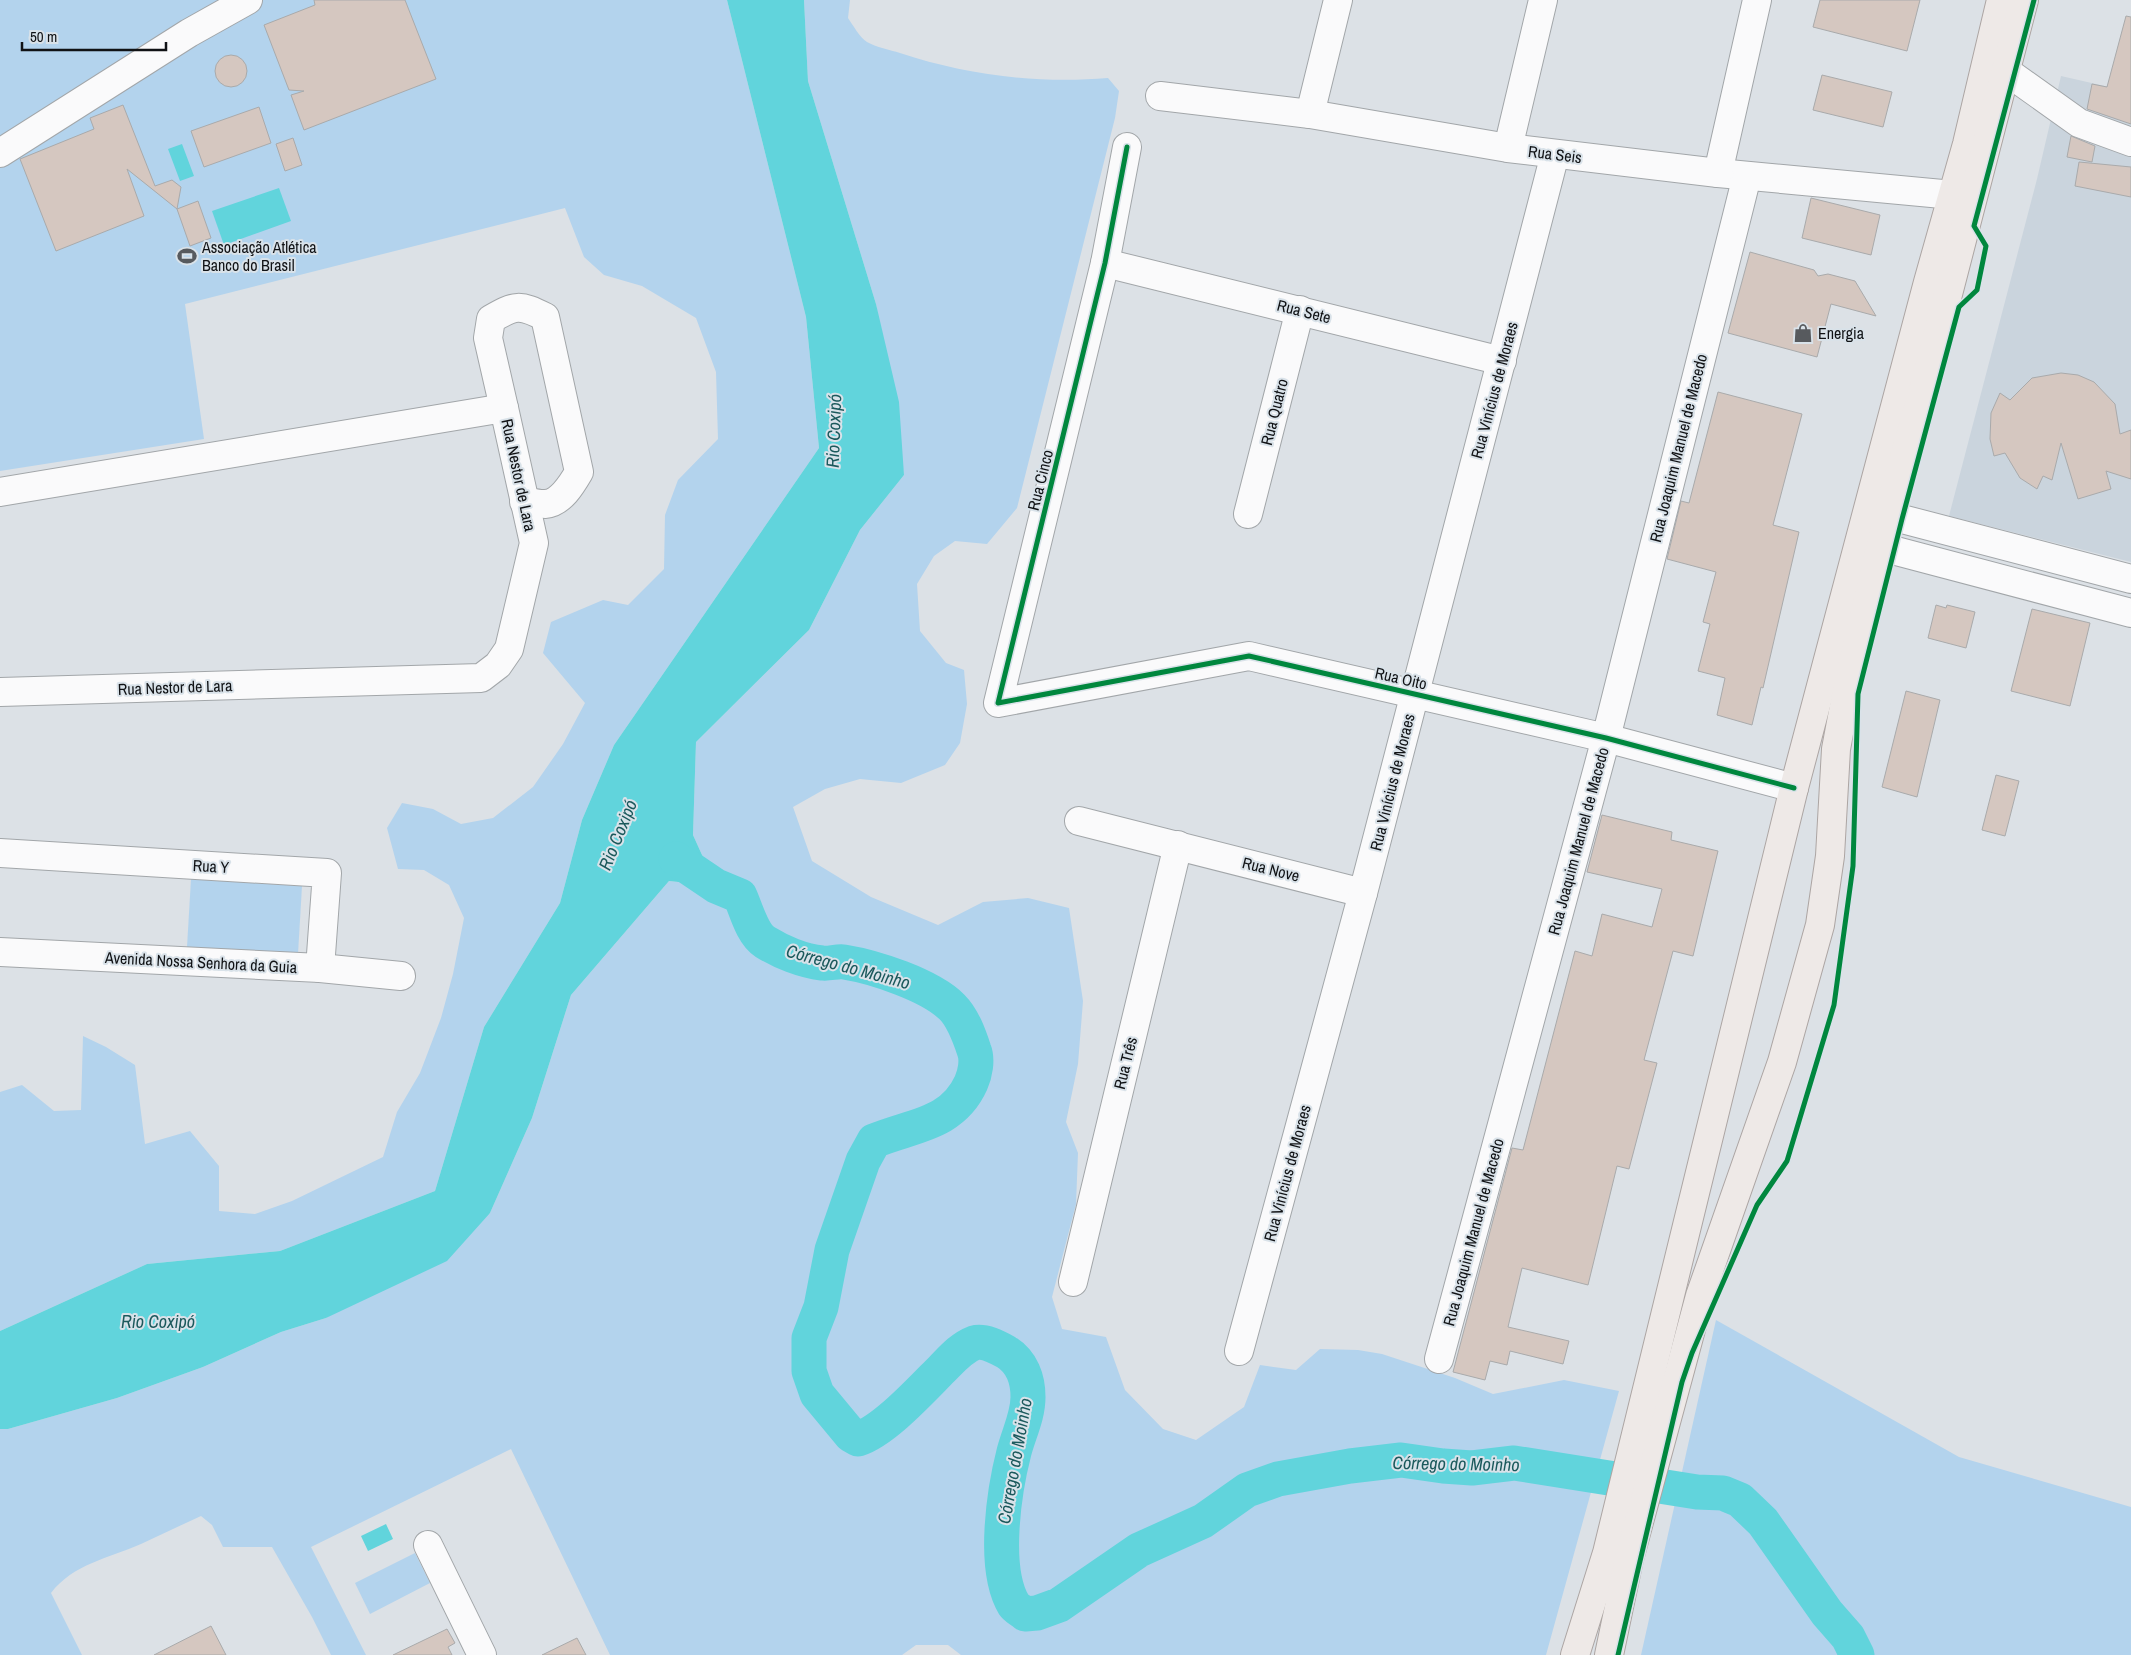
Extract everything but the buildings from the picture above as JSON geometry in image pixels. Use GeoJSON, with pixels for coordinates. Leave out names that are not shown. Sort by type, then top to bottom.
{"type":"FeatureCollection","features":[{"type":"Feature","properties":{"kind":"main road"},"geometry":{"type":"LineString","coordinates":[[1575,1655],[1618,1556],[1674,1396],[1700,1296],[1782,1062],[1820,925],[1830,856],[1836,749],[1888,514],[1924,387],[1953,195],[2000,0]]}},
{"type":"Feature","properties":{"kind":"main road"},"geometry":{"type":"LineString","coordinates":[[1609,1655],[1618,1556],[1649,1383],[1794,788],[1943,270],[2006,71],[2024,0]]}},
{"type":"Feature","properties":{"kind":"street"},"geometry":{"type":"LineString","coordinates":[[0,153],[189,33],[248,0]]}},
{"type":"Feature","properties":{"kind":"street"},"geometry":{"type":"LineString","coordinates":[[1310,114],[1338,0]]}},
{"type":"Feature","properties":{"kind":"street"},"geometry":{"type":"LineString","coordinates":[[1508,148],[1543,0]]}},
{"type":"Feature","properties":{"kind":"street"},"geometry":{"type":"LineString","coordinates":[[1718,173],[1757,0]]}},
{"type":"Feature","properties":{"kind":"street"},"geometry":{"type":"LineString","coordinates":[[2006,71],[2079,123],[2131,142]]}},
{"type":"Feature","properties":{"kind":"street","name":"Rua Seis"},"geometry":{"type":"LineString","coordinates":[[1160,96],[1310,114],[1508,148],[1555,154],[1747,176],[1953,195]]}},
{"type":"Feature","properties":{"kind":"street","name":"Rua Cinco"},"geometry":{"type":"LineString","coordinates":[[998,703],[1105,263],[1127,147]]}},
{"type":"Feature","properties":{"kind":"street","name":"Rua Vinícius de Moraes"},"geometry":{"type":"LineString","coordinates":[[1239,1351],[1363,893],[1555,154]]}},
{"type":"Feature","properties":{"kind":"street","name":"Rua Joaquim Manuel de Macedo"},"geometry":{"type":"LineString","coordinates":[[1439,1359],[1606,738],[1747,176]]}},
{"type":"Feature","properties":{"kind":"street","name":"Rua Sete"},"geometry":{"type":"LineString","coordinates":[[1105,263],[1502,361]]}},
{"type":"Feature","properties":{"kind":"street"},"geometry":{"type":"LineString","coordinates":[[504,408],[488,338],[491,319],[508,309],[527,308],[545,317],[579,472],[570,487],[558,498],[546,504],[524,502]]}},
{"type":"Feature","properties":{"kind":"street","name":"Rua Quatro"},"geometry":{"type":"LineString","coordinates":[[1248,514],[1300,310]]}},
{"type":"Feature","properties":{"kind":"street","name":"Rua Nestor de Lara"},"geometry":{"type":"LineString","coordinates":[[0,492],[504,408],[534,543],[509,649],[498,665],[481,678],[0,692]]}},
{"type":"Feature","properties":{"kind":"street"},"geometry":{"type":"LineString","coordinates":[[1888,514],[2131,579]]}},
{"type":"Feature","properties":{"kind":"street"},"geometry":{"type":"LineString","coordinates":[[1881,547],[2130,610]]}},
{"type":"Feature","properties":{"kind":"street","name":"Rua Oito"},"geometry":{"type":"LineString","coordinates":[[998,703],[1249,656],[1606,738],[1794,788]]}},
{"type":"Feature","properties":{"kind":"street","name":"Rua Nove"},"geometry":{"type":"LineString","coordinates":[[1079,820],[1363,893]]}},
{"type":"Feature","properties":{"kind":"street","name":"Rua Três"},"geometry":{"type":"LineString","coordinates":[[1073,1282],[1178,845]]}},
{"type":"Feature","properties":{"kind":"street","name":"Rua Y"},"geometry":{"type":"LineString","coordinates":[[0,853],[327,873],[320,968]]}},
{"type":"Feature","properties":{"kind":"street","name":"Avenida Nossa Senhora da Guia"},"geometry":{"type":"LineString","coordinates":[[0,952],[320,968],[401,976]]}},
{"type":"Feature","properties":{"kind":"street"},"geometry":{"type":"LineString","coordinates":[[428,1545],[482,1655]]}},
{"type":"Feature","properties":{"kind":"shaded area"},"geometry":{"type":"Polygon","coordinates":[[[0,0],[727,0],[806,317],[819,448],[614,745],[582,820],[560,903],[484,1027],[435,1191],[280,1251],[147,1264],[0,1331],[0,1092],[22,1085],[54,1111],[81,1110],[83,1036],[106,1047],[135,1065],[145,1144],[190,1131],[219,1166],[219,1211],[255,1214],[292,1201],[383,1157],[397,1112],[420,1073],[441,1018],[453,974],[464,918],[449,885],[424,870],[398,869],[387,828],[402,803],[433,809],[461,824],[493,818],[533,787],[563,744],[585,703],[543,653],[551,622],[603,600],[628,605],[664,569],[665,515],[678,480],[718,439],[716,372],[696,318],[642,286],[604,275],[584,257],[565,208],[185,304],[204,439],[0,471],[0,0]]]}},
{"type":"Feature","properties":{"kind":"shaded area"},"geometry":{"type":"Polygon","coordinates":[[[804,0],[850,0],[848,18],[864,40],[879,47],[925,61],[976,72],[1029,79],[1082,80],[1108,78],[1119,91],[1115,118],[1017,508],[987,544],[955,541],[934,556],[917,584],[920,631],[946,663],[964,670],[967,704],[960,743],[945,765],[901,783],[860,779],[825,789],[793,807],[812,861],[871,897],[938,925],[983,902],[1028,898],[1069,908],[1083,1001],[1078,1064],[1066,1122],[1078,1153],[1076,1204],[1052,1297],[1062,1329],[1106,1337],[1125,1390],[1163,1429],[1196,1440],[1244,1407],[1260,1365],[1296,1370],[1320,1349],[1358,1350],[1382,1354],[1455,1378],[1493,1394],[1564,1380],[1619,1391],[1546,1655],[961,1655],[948,1645],[916,1645],[902,1655],[610,1655],[511,1449],[311,1547],[366,1655],[331,1655],[312,1617],[272,1547],[223,1547],[212,1525],[201,1516],[141,1544],[81,1568],[60,1583],[51,1593],[82,1655],[0,1655],[0,1429],[8,1429],[117,1398],[203,1367],[281,1332],[326,1318],[490,1213],[532,1118],[571,995],[669,881],[716,886],[693,835],[696,742],[809,630],[860,530],[904,475],[876,304],[808,81],[804,0]]]}},
{"type":"Feature","properties":{"kind":"shaded area"},"geometry":{"type":"Polygon","coordinates":[[[2061,76],[2131,92],[2131,562],[1949,516],[2037,179],[2061,76]]]}},
{"type":"Feature","properties":{"kind":"shaded area"},"geometry":{"type":"Polygon","coordinates":[[[191,879],[302,886],[298,954],[187,947],[191,879]]]}},
{"type":"Feature","properties":{"kind":"shaded area"},"geometry":{"type":"Polygon","coordinates":[[[1716,1320],[1959,1457],[2131,1507],[2131,1655],[1641,1655],[1716,1320]]]}},
{"type":"Feature","properties":{"kind":"shaded area"},"geometry":{"type":"Polygon","coordinates":[[[415,1553],[430,1583],[370,1614],[355,1583],[415,1553]]]}},
{"type":"Feature","properties":{"kind":"water","name":"Rio Coxipó"},"geometry":{"type":"Polygon","coordinates":[[[727,0],[804,0],[808,81],[876,304],[899,402],[904,475],[860,530],[809,630],[696,742],[693,835],[716,886],[669,881],[571,995],[532,1118],[490,1213],[447,1261],[326,1318],[281,1332],[203,1367],[117,1398],[8,1429],[0,1429],[0,1331],[147,1264],[280,1251],[435,1191],[484,1027],[560,903],[582,820],[614,745],[819,448],[806,317],[727,0]]]}},
{"type":"Feature","properties":{"kind":"water"},"geometry":{"type":"Polygon","coordinates":[[[182,144],[194,176],[180,181],[168,149],[182,144]]]}},
{"type":"Feature","properties":{"kind":"water"},"geometry":{"type":"Polygon","coordinates":[[[279,188],[291,221],[224,245],[212,211],[279,188]]]}},
{"type":"Feature","properties":{"kind":"water"},"geometry":{"type":"Polygon","coordinates":[[[386,1524],[393,1539],[368,1551],[361,1536],[386,1524]]]}},
{"type":"Feature","properties":{"kind":"waterway","name":"Córrego do Moinho"},"geometry":{"type":"LineString","coordinates":[[676,859],[716,886],[740,896],[756,933],[771,946],[807,960],[825,963],[844,962],[871,968],[916,984],[930,991],[952,1007],[965,1027],[976,1062],[971,1083],[963,1097],[953,1108],[930,1122],[874,1141],[863,1161],[832,1250],[821,1307],[809,1338],[809,1371],[817,1394],[851,1435],[858,1439],[868,1435],[891,1419],[956,1354],[969,1345],[978,1342],[990,1344],[1012,1356],[1020,1366],[1025,1377],[1028,1390],[1028,1404],[1014,1452],[1007,1487],[1002,1530],[1003,1571],[1007,1590],[1014,1605],[1025,1614],[1037,1613],[1059,1605],[1139,1550],[1203,1521],[1247,1490],[1278,1479],[1350,1466],[1401,1460],[1472,1468],[1514,1463],[1697,1492],[1723,1493],[1740,1500],[1763,1522],[1827,1613],[1848,1637],[1857,1655]]}},
{"type":"Feature","properties":{"kind":"cycle path"},"geometry":{"type":"LineString","coordinates":[[1618,1655],[1682,1382],[1692,1353],[1757,1205],[1787,1161],[1834,1005],[1853,866],[1858,694],[1902,519],[1959,307],[1977,290],[1986,246],[1974,226],[2034,0]]}},
{"type":"Feature","properties":{"kind":"cycle path"},"geometry":{"type":"LineString","coordinates":[[1127,147],[1105,263],[998,703],[1249,656],[1606,738],[1794,788]]}},
{"type":"Feature","properties":{"kind":"place","name":"Associação Atlética Banco do Brasil"},"geometry":{"type":"Point","coordinates":[187,256]}},
{"type":"Feature","properties":{"kind":"place","name":"Energia"},"geometry":{"type":"Point","coordinates":[1803,333]}}]}
